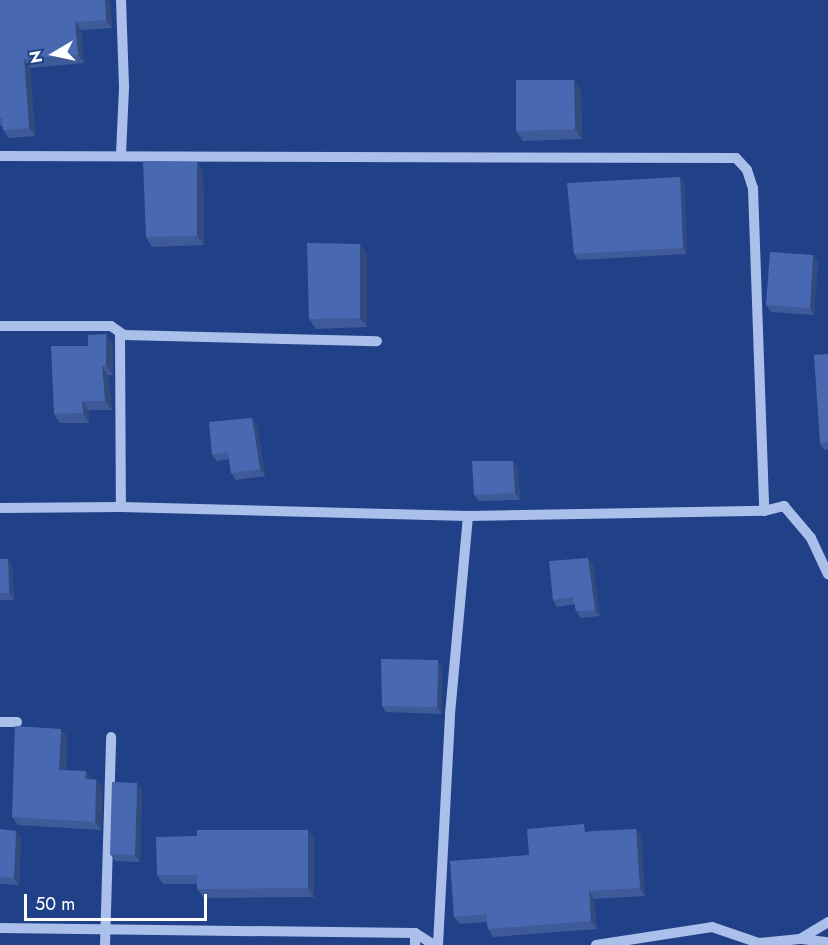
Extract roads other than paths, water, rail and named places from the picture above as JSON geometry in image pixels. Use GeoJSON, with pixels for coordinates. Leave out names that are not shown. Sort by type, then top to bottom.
{"type":"FeatureCollection","features":[{"type":"Feature","properties":{"kind":"street"},"geometry":{"type":"LineString","coordinates":[[121,0],[124,88],[121,153]]}},
{"type":"Feature","properties":{"kind":"street"},"geometry":{"type":"LineString","coordinates":[[0,156],[121,153],[736,158],[747,170],[753,188],[764,511]]}},
{"type":"Feature","properties":{"kind":"street"},"geometry":{"type":"LineString","coordinates":[[0,326],[111,326],[124,335]]}},
{"type":"Feature","properties":{"kind":"street"},"geometry":{"type":"LineString","coordinates":[[121,507],[120,334],[377,341]]}},
{"type":"Feature","properties":{"kind":"street"},"geometry":{"type":"LineString","coordinates":[[0,508],[121,507],[468,516],[764,511],[784,506],[811,538],[828,574]]}},
{"type":"Feature","properties":{"kind":"street"},"geometry":{"type":"LineString","coordinates":[[0,928],[415,933],[436,945],[450,714],[468,516]]}},
{"type":"Feature","properties":{"kind":"street"},"geometry":{"type":"LineString","coordinates":[[0,722],[16,722]]}},
{"type":"Feature","properties":{"kind":"street"},"geometry":{"type":"LineString","coordinates":[[105,945],[111,737]]}},
{"type":"Feature","properties":{"kind":"street"},"geometry":{"type":"LineString","coordinates":[[800,939],[828,922]]}},
{"type":"Feature","properties":{"kind":"street"},"geometry":{"type":"LineString","coordinates":[[599,945],[712,927],[759,944],[800,939],[828,942]]}},
{"type":"Feature","properties":{"kind":"street"},"geometry":{"type":"LineString","coordinates":[[415,933],[415,945]]}}]}
